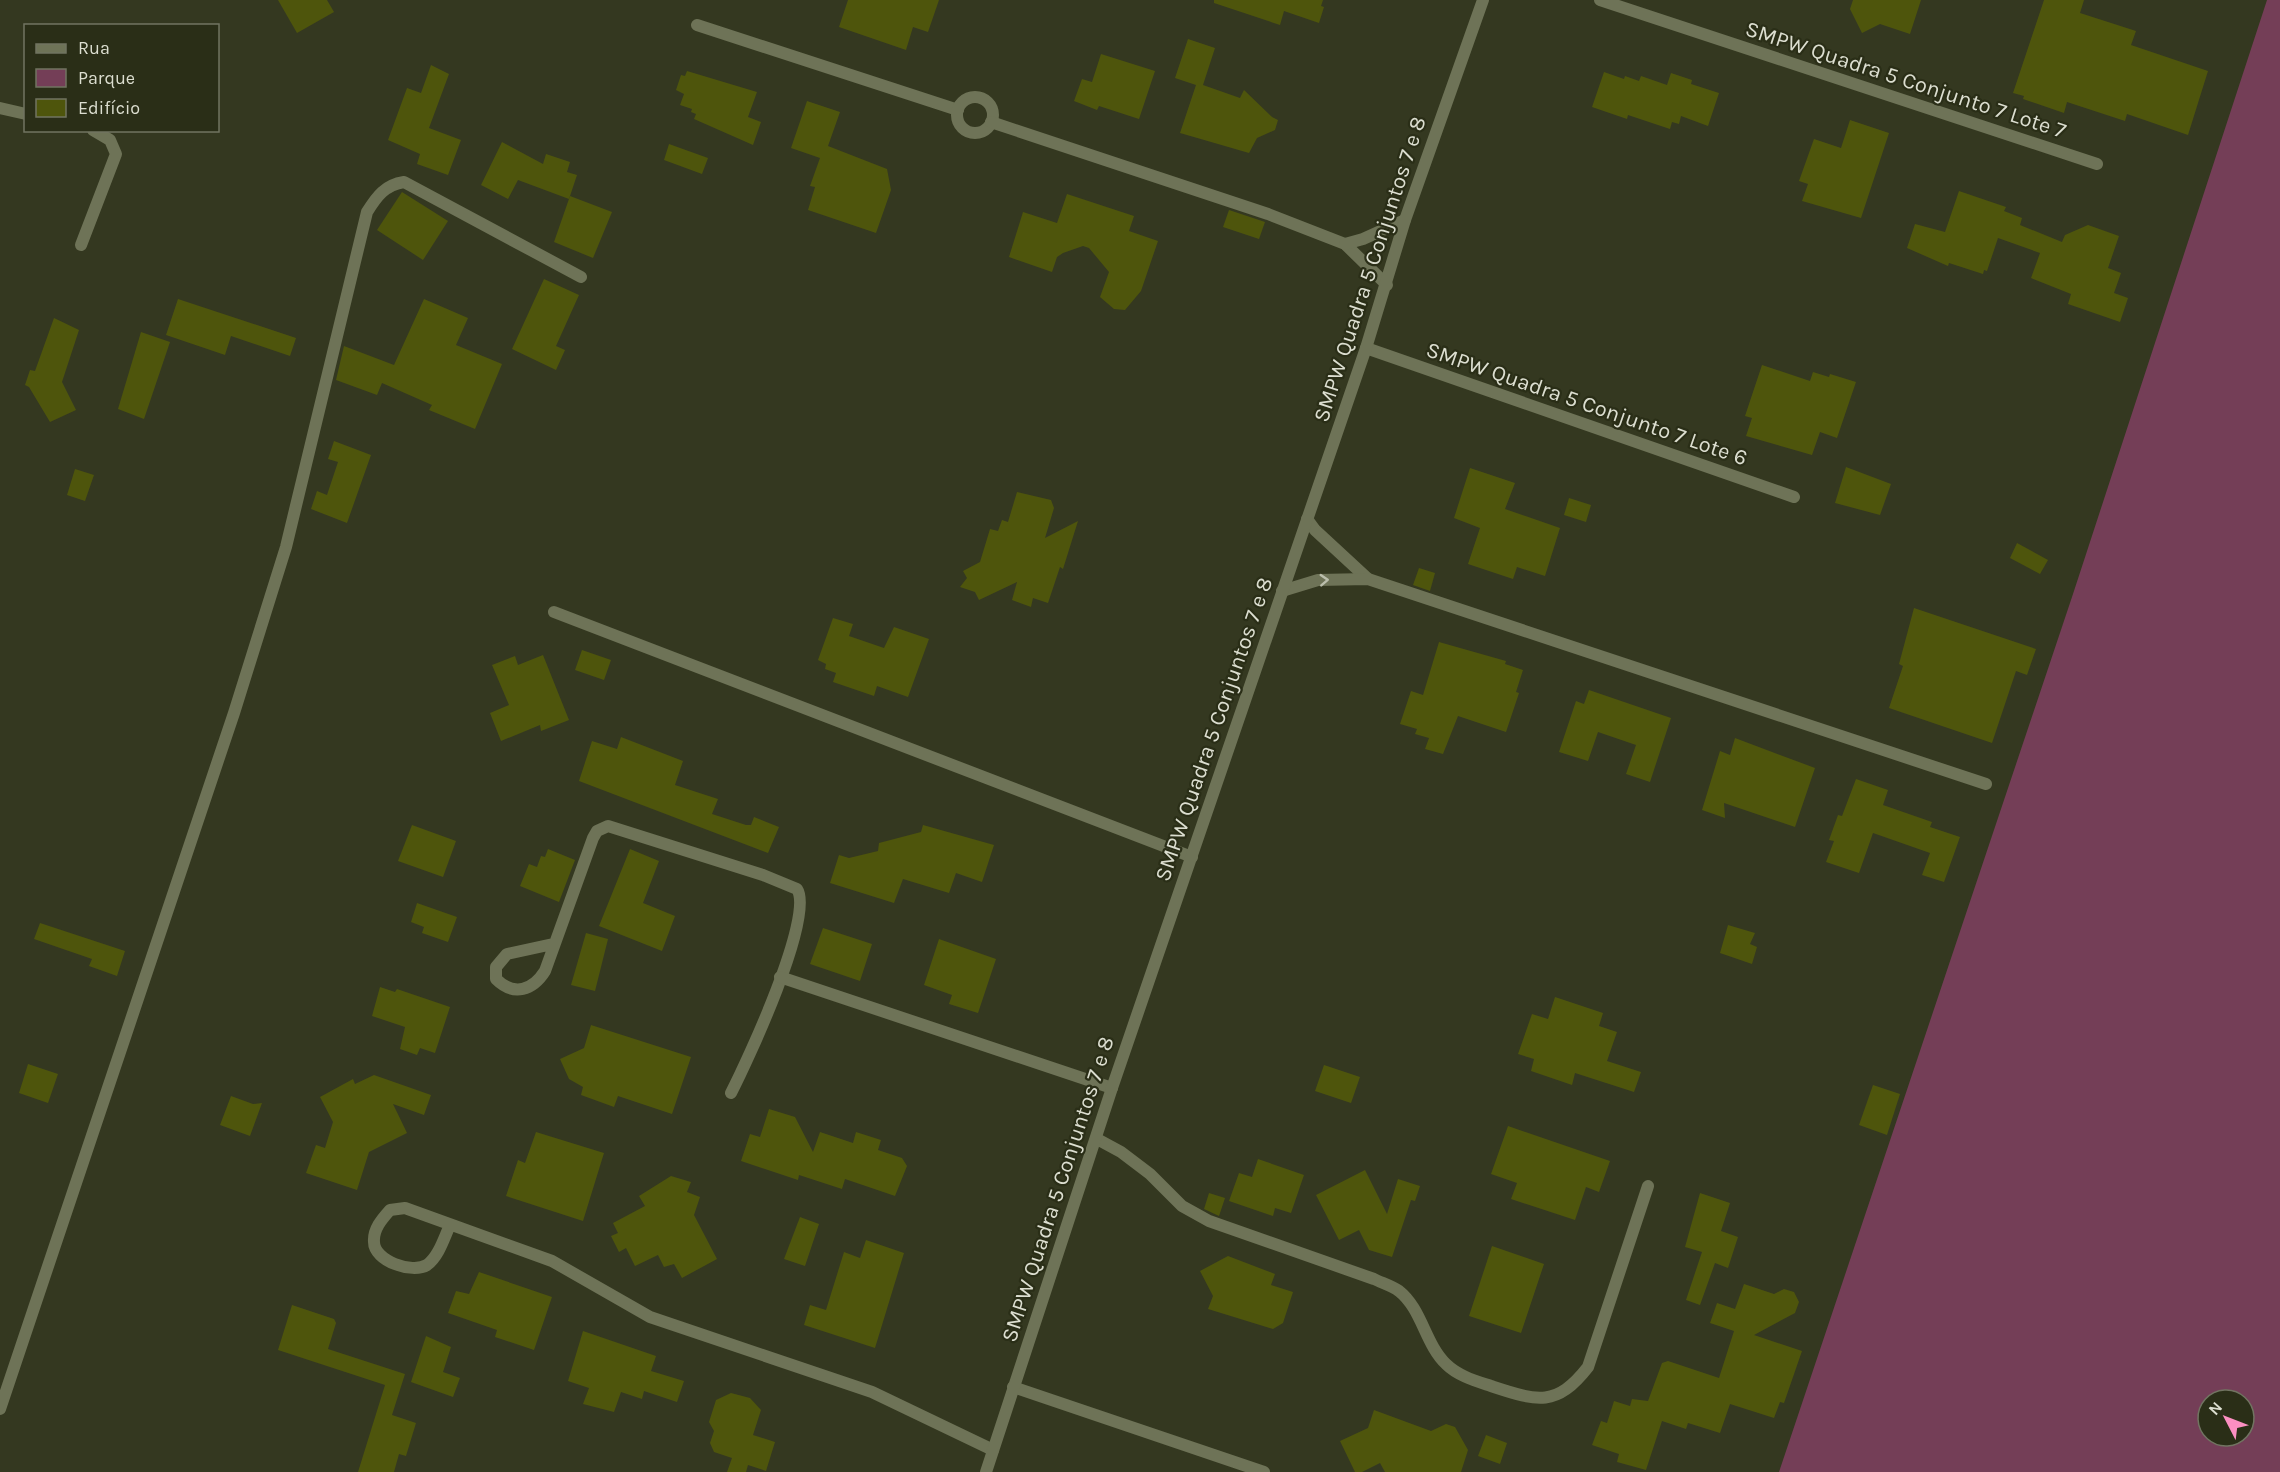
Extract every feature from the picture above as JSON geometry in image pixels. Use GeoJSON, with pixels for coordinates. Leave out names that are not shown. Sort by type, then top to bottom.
{"type":"FeatureCollection","features":[{"type":"Feature","properties":{"kind":"street","name":"SMPW Quadra 5 Conjuntos 7 e 8"},"geometry":{"type":"LineString","coordinates":[[986,1472],[1112,1088],[1366,348],[1405,220],[1483,0]]}},
{"type":"Feature","properties":{"kind":"street","name":"SMPW Quadra 5 Conjunto 7 Lote 7"},"geometry":{"type":"LineString","coordinates":[[1600,0],[2097,164]]}},
{"type":"Feature","properties":{"kind":"street"},"geometry":{"type":"LineString","coordinates":[[698,25],[958,110]]}},
{"type":"Feature","properties":{"kind":"street"},"geometry":{"type":"LineString","coordinates":[[977,97],[983,99],[992,109],[991,122],[982,131],[969,132],[959,123],[958,110],[965,100],[977,97]]}},
{"type":"Feature","properties":{"kind":"street"},"geometry":{"type":"LineString","coordinates":[[0,108],[24,114]]}},
{"type":"Feature","properties":{"kind":"street"},"geometry":{"type":"LineString","coordinates":[[991,122],[1268,214],[1345,244],[1387,285]]}},
{"type":"Feature","properties":{"kind":"street"},"geometry":{"type":"LineString","coordinates":[[81,245],[116,154],[110,140],[96,132]]}},
{"type":"Feature","properties":{"kind":"street"},"geometry":{"type":"LineString","coordinates":[[0,1409],[219,757],[286,547],[367,212],[377,195],[390,184],[405,182],[581,278]]}},
{"type":"Feature","properties":{"kind":"street"},"geometry":{"type":"LineString","coordinates":[[1345,244],[1363,239],[1405,220]]}},
{"type":"Feature","properties":{"kind":"street","name":"SMPW Quadra 5 Conjunto 7 Lote 6"},"geometry":{"type":"LineString","coordinates":[[1366,348],[1794,497]]}},
{"type":"Feature","properties":{"kind":"street"},"geometry":{"type":"LineString","coordinates":[[1307,519],[1321,536],[1368,579]]}},
{"type":"Feature","properties":{"kind":"street"},"geometry":{"type":"LineString","coordinates":[[1282,591],[1318,580],[1368,579],[1986,784]]}},
{"type":"Feature","properties":{"kind":"street"},"geometry":{"type":"LineString","coordinates":[[554,612],[1192,857]]}},
{"type":"Feature","properties":{"kind":"street"},"geometry":{"type":"LineString","coordinates":[[553,944],[507,954],[496,967],[496,979],[515,990],[528,989],[538,982],[545,971],[593,838],[597,831],[608,826],[763,875],[797,889],[802,901],[767,1018],[731,1093]]}},
{"type":"Feature","properties":{"kind":"street"},"geometry":{"type":"LineString","coordinates":[[780,977],[1112,1088]]}},
{"type":"Feature","properties":{"kind":"street"},"geometry":{"type":"LineString","coordinates":[[1097,1139],[1122,1152],[1150,1174],[1182,1206],[1209,1221],[1374,1279],[1398,1291],[1412,1308],[1434,1351],[1448,1366],[1471,1380],[1524,1397],[1542,1398],[1557,1395],[1572,1387],[1588,1367],[1648,1186]]}},
{"type":"Feature","properties":{"kind":"street"},"geometry":{"type":"LineString","coordinates":[[450,1225],[436,1255],[426,1265],[419,1267],[392,1262],[376,1251],[373,1244],[375,1231],[390,1210],[405,1208],[552,1261],[650,1317],[873,1392],[993,1450]]}},
{"type":"Feature","properties":{"kind":"street"},"geometry":{"type":"LineString","coordinates":[[1013,1387],[1264,1472]]}},
{"type":"Feature","properties":{"kind":"green space"},"geometry":{"type":"Polygon","coordinates":[[[2267,0],[2280,0],[2280,1472],[1779,1472],[2073,594],[2267,0]]]}},
{"type":"Feature","properties":{"kind":"building"},"geometry":{"type":"Polygon","coordinates":[[[278,0],[327,0],[334,12],[297,33],[278,0]]]}},
{"type":"Feature","properties":{"kind":"building"},"geometry":{"type":"Polygon","coordinates":[[[848,0],[939,0],[928,32],[913,27],[906,50],[839,27],[848,0]]]}},
{"type":"Feature","properties":{"kind":"building"},"geometry":{"type":"Polygon","coordinates":[[[1214,0],[1323,0],[1321,6],[1324,7],[1319,23],[1284,11],[1280,25],[1214,3],[1214,0]]]}},
{"type":"Feature","properties":{"kind":"building"},"geometry":{"type":"Polygon","coordinates":[[[1853,0],[1921,0],[1910,34],[1880,24],[1862,33],[1850,9],[1853,0]]]}},
{"type":"Feature","properties":{"kind":"building"},"geometry":{"type":"Polygon","coordinates":[[[2044,0],[2084,0],[2080,13],[2136,31],[2131,45],[2208,71],[2188,135],[2127,114],[2125,121],[2067,102],[2064,113],[2023,99],[2024,96],[2013,93],[2044,0]]]}},
{"type":"Feature","properties":{"kind":"building"},"geometry":{"type":"Polygon","coordinates":[[[1188,39],[1215,48],[1203,85],[1240,98],[1244,90],[1278,120],[1275,130],[1257,138],[1249,153],[1180,133],[1196,85],[1175,78],[1188,39]]]}},
{"type":"Feature","properties":{"kind":"building"},"geometry":{"type":"Polygon","coordinates":[[[1101,54],[1155,71],[1139,119],[1099,106],[1097,110],[1074,101],[1082,79],[1092,82],[1101,54]]]}},
{"type":"Feature","properties":{"kind":"building"},"geometry":{"type":"Polygon","coordinates":[[[431,65],[449,74],[429,128],[461,140],[448,175],[417,164],[420,154],[388,140],[407,88],[421,93],[431,65]]]}},
{"type":"Feature","properties":{"kind":"building"},"geometry":{"type":"Polygon","coordinates":[[[687,71],[757,92],[748,117],[761,122],[753,145],[694,119],[696,114],[691,112],[692,109],[680,105],[684,94],[676,90],[681,75],[685,76],[687,71]]]}},
{"type":"Feature","properties":{"kind":"building"},"geometry":{"type":"Polygon","coordinates":[[[1604,72],[1639,81],[1641,76],[1667,85],[1671,73],[1692,80],[1691,84],[1719,93],[1708,126],[1681,116],[1679,124],[1672,122],[1670,129],[1628,115],[1627,119],[1592,107],[1604,72]]]}},
{"type":"Feature","properties":{"kind":"building"},"geometry":{"type":"Polygon","coordinates":[[[807,101],[840,112],[828,146],[887,169],[891,190],[876,233],[808,210],[815,187],[810,186],[820,158],[791,148],[807,101]]]}},
{"type":"Feature","properties":{"kind":"building"},"geometry":{"type":"Polygon","coordinates":[[[1850,120],[1889,133],[1861,218],[1802,201],[1808,184],[1799,181],[1814,139],[1841,148],[1850,120]]]}},
{"type":"Feature","properties":{"kind":"building"},"geometry":{"type":"Polygon","coordinates":[[[502,142],[543,164],[546,154],[570,162],[567,172],[577,175],[569,199],[518,180],[508,199],[481,185],[502,142]]]}},
{"type":"Feature","properties":{"kind":"building"},"geometry":{"type":"Polygon","coordinates":[[[669,144],[708,158],[702,174],[664,160],[669,144]]]}},
{"type":"Feature","properties":{"kind":"building"},"geometry":{"type":"Polygon","coordinates":[[[1959,191],[2006,207],[2004,211],[2022,218],[2020,225],[2062,242],[2065,235],[2088,225],[2119,236],[2108,268],[2121,273],[2114,293],[2128,298],[2120,322],[2068,304],[2071,294],[2031,278],[2040,253],[1998,238],[1987,271],[1984,270],[1983,274],[1949,263],[1948,266],[1907,248],[1915,224],[1945,232],[1959,191]]]}},
{"type":"Feature","properties":{"kind":"building"},"geometry":{"type":"Polygon","coordinates":[[[402,192],[448,221],[423,260],[377,230],[402,192]]]}},
{"type":"Feature","properties":{"kind":"building"},"geometry":{"type":"Polygon","coordinates":[[[1067,194],[1134,216],[1129,231],[1158,241],[1141,291],[1125,310],[1114,309],[1100,297],[1109,272],[1089,248],[1083,246],[1063,253],[1057,257],[1052,272],[1009,257],[1023,212],[1057,223],[1067,194]]]}},
{"type":"Feature","properties":{"kind":"building"},"geometry":{"type":"Polygon","coordinates":[[[570,196],[612,212],[593,258],[554,242],[570,196]]]}},
{"type":"Feature","properties":{"kind":"building"},"geometry":{"type":"Polygon","coordinates":[[[1229,210],[1265,222],[1259,239],[1223,227],[1229,210]]]}},
{"type":"Feature","properties":{"kind":"building"},"geometry":{"type":"Polygon","coordinates":[[[544,279],[579,295],[556,346],[565,350],[556,370],[512,349],[544,279]]]}},
{"type":"Feature","properties":{"kind":"building"},"geometry":{"type":"Polygon","coordinates":[[[178,299],[296,338],[290,356],[231,336],[225,355],[166,335],[178,299]]]}},
{"type":"Feature","properties":{"kind":"building"},"geometry":{"type":"Polygon","coordinates":[[[424,299],[468,318],[456,345],[502,364],[475,429],[429,410],[432,405],[382,383],[377,395],[336,380],[344,346],[394,365],[424,299]]]}},
{"type":"Feature","properties":{"kind":"building"},"geometry":{"type":"Polygon","coordinates":[[[54,318],[79,330],[62,382],[76,410],[50,422],[29,387],[25,385],[30,370],[35,371],[54,318]]]}},
{"type":"Feature","properties":{"kind":"building"},"geometry":{"type":"Polygon","coordinates":[[[141,332],[170,342],[144,419],[118,409],[141,332]]]}},
{"type":"Feature","properties":{"kind":"building"},"geometry":{"type":"Polygon","coordinates":[[[1762,365],[1810,381],[1813,372],[1829,377],[1830,374],[1856,382],[1837,438],[1820,432],[1812,455],[1746,436],[1752,418],[1745,416],[1762,365]]]}},
{"type":"Feature","properties":{"kind":"building"},"geometry":{"type":"Polygon","coordinates":[[[334,441],[371,455],[347,523],[311,509],[317,491],[327,495],[338,462],[328,459],[334,441]]]}},
{"type":"Feature","properties":{"kind":"building"},"geometry":{"type":"Polygon","coordinates":[[[1846,467],[1891,484],[1880,515],[1835,503],[1846,467]]]}},
{"type":"Feature","properties":{"kind":"building"},"geometry":{"type":"Polygon","coordinates":[[[1470,468],[1515,483],[1505,509],[1560,528],[1545,576],[1517,567],[1513,579],[1468,564],[1480,528],[1454,518],[1470,468]]]}},
{"type":"Feature","properties":{"kind":"building"},"geometry":{"type":"Polygon","coordinates":[[[75,469],[94,475],[85,501],[67,495],[75,469]]]}},
{"type":"Feature","properties":{"kind":"building"},"geometry":{"type":"Polygon","coordinates":[[[1017,492],[1051,500],[1054,508],[1045,538],[1078,521],[1063,569],[1060,567],[1048,603],[1033,598],[1031,607],[1012,600],[1017,582],[979,600],[975,592],[960,587],[967,578],[963,571],[980,562],[990,529],[998,531],[1002,520],[1008,522],[1017,492]]]}},
{"type":"Feature","properties":{"kind":"building"},"geometry":{"type":"Polygon","coordinates":[[[1569,498],[1591,505],[1586,522],[1564,515],[1569,498]]]}},
{"type":"Feature","properties":{"kind":"building"},"geometry":{"type":"Polygon","coordinates":[[[2017,543],[2048,560],[2040,574],[2010,558],[2017,543]]]}},
{"type":"Feature","properties":{"kind":"building"},"geometry":{"type":"Polygon","coordinates":[[[1419,568],[1435,573],[1430,591],[1413,585],[1419,568]]]}},
{"type":"Feature","properties":{"kind":"building"},"geometry":{"type":"Polygon","coordinates":[[[1914,608],[2036,649],[2027,675],[2016,671],[1992,743],[1889,708],[1903,666],[1899,664],[1914,608]]]}},
{"type":"Feature","properties":{"kind":"building"},"geometry":{"type":"Polygon","coordinates":[[[833,618],[853,624],[849,636],[884,648],[894,627],[929,639],[908,697],[877,686],[874,696],[833,682],[836,673],[825,669],[826,664],[818,660],[833,618]]]}},
{"type":"Feature","properties":{"kind":"building"},"geometry":{"type":"Polygon","coordinates":[[[1439,642],[1506,661],[1505,664],[1523,670],[1516,692],[1519,693],[1506,732],[1458,716],[1443,754],[1425,749],[1429,738],[1415,734],[1417,729],[1400,724],[1411,691],[1423,695],[1439,642]]]}},
{"type":"Feature","properties":{"kind":"building"},"geometry":{"type":"Polygon","coordinates":[[[582,650],[611,660],[604,680],[575,670],[582,650]]]}},
{"type":"Feature","properties":{"kind":"building"},"geometry":{"type":"Polygon","coordinates":[[[543,655],[569,720],[541,731],[540,725],[501,741],[490,713],[509,705],[492,665],[515,656],[518,665],[543,655]]]}},
{"type":"Feature","properties":{"kind":"building"},"geometry":{"type":"Polygon","coordinates":[[[1589,690],[1671,718],[1650,782],[1626,774],[1636,745],[1598,732],[1588,761],[1559,752],[1576,701],[1584,704],[1589,690]]]}},
{"type":"Feature","properties":{"kind":"building"},"geometry":{"type":"Polygon","coordinates":[[[621,737],[683,761],[675,785],[718,799],[712,814],[746,825],[751,825],[754,817],[779,827],[768,853],[579,781],[592,741],[617,749],[621,737]]]}},
{"type":"Feature","properties":{"kind":"building"},"geometry":{"type":"Polygon","coordinates":[[[1735,738],[1815,768],[1795,827],[1724,803],[1725,818],[1702,810],[1720,751],[1730,755],[1735,738]]]}},
{"type":"Feature","properties":{"kind":"building"},"geometry":{"type":"Polygon","coordinates":[[[1856,779],[1888,790],[1883,805],[1932,822],[1930,827],[1960,837],[1944,882],[1922,875],[1930,853],[1873,833],[1859,873],[1826,862],[1834,841],[1829,840],[1838,815],[1842,816],[1856,779]]]}},
{"type":"Feature","properties":{"kind":"building"},"geometry":{"type":"Polygon","coordinates":[[[412,825],[456,841],[443,877],[398,861],[412,825]]]}},
{"type":"Feature","properties":{"kind":"building"},"geometry":{"type":"Polygon","coordinates":[[[923,825],[994,845],[982,882],[956,873],[949,893],[903,879],[894,903],[830,883],[839,855],[849,858],[878,851],[879,843],[921,832],[923,825]]]}},
{"type":"Feature","properties":{"kind":"building"},"geometry":{"type":"Polygon","coordinates":[[[548,849],[575,860],[559,902],[520,886],[529,864],[537,867],[541,856],[545,857],[548,849]]]}},
{"type":"Feature","properties":{"kind":"building"},"geometry":{"type":"Polygon","coordinates":[[[630,849],[659,861],[643,903],[675,916],[662,951],[599,926],[630,849]]]}},
{"type":"Feature","properties":{"kind":"building"},"geometry":{"type":"Polygon","coordinates":[[[417,903],[457,917],[448,942],[422,933],[424,927],[411,922],[417,903]]]}},
{"type":"Feature","properties":{"kind":"building"},"geometry":{"type":"Polygon","coordinates":[[[40,923],[125,951],[117,976],[89,966],[92,959],[34,939],[40,923]]]}},
{"type":"Feature","properties":{"kind":"building"},"geometry":{"type":"Polygon","coordinates":[[[1728,925],[1755,933],[1750,944],[1757,947],[1752,964],[1720,953],[1728,925]]]}},
{"type":"Feature","properties":{"kind":"building"},"geometry":{"type":"Polygon","coordinates":[[[823,928],[872,944],[860,981],[810,964],[823,928]]]}},
{"type":"Feature","properties":{"kind":"building"},"geometry":{"type":"Polygon","coordinates":[[[586,933],[608,939],[595,991],[571,985],[586,933]]]}},
{"type":"Feature","properties":{"kind":"building"},"geometry":{"type":"Polygon","coordinates":[[[939,939],[996,959],[978,1013],[949,1004],[952,995],[924,985],[939,939]]]}},
{"type":"Feature","properties":{"kind":"building"},"geometry":{"type":"Polygon","coordinates":[[[380,987],[395,992],[397,989],[450,1007],[435,1053],[420,1048],[417,1055],[400,1049],[405,1027],[372,1016],[380,987]]]}},
{"type":"Feature","properties":{"kind":"building"},"geometry":{"type":"Polygon","coordinates":[[[1555,997],[1603,1013],[1599,1026],[1617,1032],[1607,1061],[1641,1072],[1634,1092],[1575,1073],[1572,1085],[1531,1071],[1534,1059],[1518,1054],[1532,1014],[1548,1019],[1555,997]]]}},
{"type":"Feature","properties":{"kind":"building"},"geometry":{"type":"Polygon","coordinates":[[[591,1025],[691,1057],[672,1114],[618,1096],[614,1107],[581,1095],[583,1087],[569,1079],[560,1059],[584,1048],[591,1025]]]}},
{"type":"Feature","properties":{"kind":"building"},"geometry":{"type":"Polygon","coordinates":[[[28,1064],[58,1074],[48,1103],[19,1093],[28,1064]]]}},
{"type":"Feature","properties":{"kind":"building"},"geometry":{"type":"Polygon","coordinates":[[[1324,1065],[1360,1077],[1351,1103],[1315,1091],[1324,1065]]]}},
{"type":"Feature","properties":{"kind":"building"},"geometry":{"type":"Polygon","coordinates":[[[374,1075],[431,1095],[424,1115],[393,1104],[407,1133],[369,1152],[357,1190],[306,1173],[316,1145],[325,1148],[333,1122],[320,1097],[353,1079],[355,1084],[374,1075]]]}},
{"type":"Feature","properties":{"kind":"building"},"geometry":{"type":"Polygon","coordinates":[[[1873,1085],[1900,1094],[1887,1135],[1859,1125],[1873,1085]]]}},
{"type":"Feature","properties":{"kind":"building"},"geometry":{"type":"Polygon","coordinates":[[[231,1096],[253,1104],[262,1103],[250,1136],[220,1125],[231,1096]]]}},
{"type":"Feature","properties":{"kind":"building"},"geometry":{"type":"Polygon","coordinates":[[[769,1109],[795,1117],[813,1152],[820,1132],[853,1143],[856,1132],[881,1140],[878,1150],[902,1158],[907,1166],[895,1196],[845,1179],[842,1189],[799,1175],[798,1180],[741,1161],[750,1134],[760,1137],[769,1109]]]}},
{"type":"Feature","properties":{"kind":"building"},"geometry":{"type":"Polygon","coordinates":[[[1508,1126],[1610,1161],[1599,1192],[1586,1187],[1575,1220],[1511,1199],[1517,1183],[1491,1174],[1508,1126]]]}},
{"type":"Feature","properties":{"kind":"building"},"geometry":{"type":"Polygon","coordinates":[[[536,1132],[604,1153],[583,1221],[506,1196],[518,1160],[525,1163],[536,1132]]]}},
{"type":"Feature","properties":{"kind":"building"},"geometry":{"type":"Polygon","coordinates":[[[1258,1159],[1304,1175],[1291,1213],[1275,1208],[1273,1216],[1229,1201],[1239,1173],[1252,1177],[1258,1159]]]}},
{"type":"Feature","properties":{"kind":"building"},"geometry":{"type":"Polygon","coordinates":[[[1365,1170],[1387,1214],[1398,1179],[1420,1186],[1415,1201],[1411,1200],[1392,1257],[1369,1250],[1359,1230],[1339,1240],[1316,1195],[1365,1170]]]}},
{"type":"Feature","properties":{"kind":"building"},"geometry":{"type":"Polygon","coordinates":[[[671,1176],[691,1182],[687,1192],[700,1197],[694,1215],[717,1259],[682,1278],[674,1264],[664,1267],[658,1255],[635,1266],[626,1248],[619,1252],[611,1236],[618,1233],[613,1223],[645,1206],[639,1196],[671,1176]]]}},
{"type":"Feature","properties":{"kind":"building"},"geometry":{"type":"Polygon","coordinates":[[[1209,1193],[1225,1198],[1219,1216],[1204,1209],[1209,1193]]]}},
{"type":"Feature","properties":{"kind":"building"},"geometry":{"type":"Polygon","coordinates":[[[1700,1193],[1730,1203],[1721,1231],[1738,1237],[1728,1268],[1715,1263],[1700,1305],[1686,1300],[1702,1252],[1685,1247],[1700,1193]]]}},
{"type":"Feature","properties":{"kind":"building"},"geometry":{"type":"Polygon","coordinates":[[[800,1217],[819,1224],[805,1266],[784,1259],[800,1217]]]}},
{"type":"Feature","properties":{"kind":"building"},"geometry":{"type":"Polygon","coordinates":[[[866,1240],[904,1253],[875,1348],[804,1325],[810,1305],[826,1310],[844,1252],[860,1258],[866,1240]]]}},
{"type":"Feature","properties":{"kind":"building"},"geometry":{"type":"Polygon","coordinates":[[[1492,1246],[1544,1264],[1521,1333],[1469,1316],[1492,1246]]]}},
{"type":"Feature","properties":{"kind":"building"},"geometry":{"type":"Polygon","coordinates":[[[1228,1256],[1275,1274],[1271,1285],[1293,1292],[1283,1323],[1273,1329],[1208,1309],[1213,1296],[1200,1271],[1228,1256]]]}},
{"type":"Feature","properties":{"kind":"building"},"geometry":{"type":"Polygon","coordinates":[[[479,1272],[552,1297],[534,1350],[495,1337],[497,1330],[448,1313],[456,1291],[469,1294],[479,1272]]]}},
{"type":"Feature","properties":{"kind":"building"},"geometry":{"type":"Polygon","coordinates":[[[1744,1284],[1774,1294],[1784,1289],[1794,1292],[1799,1302],[1795,1313],[1754,1335],[1802,1351],[1784,1403],[1780,1402],[1774,1418],[1730,1404],[1720,1433],[1688,1423],[1686,1429],[1662,1421],[1646,1470],[1617,1462],[1619,1454],[1592,1445],[1601,1421],[1607,1423],[1614,1401],[1630,1406],[1632,1399],[1648,1401],[1662,1363],[1668,1361],[1719,1378],[1734,1331],[1710,1323],[1717,1303],[1735,1309],[1744,1284]]]}},
{"type":"Feature","properties":{"kind":"building"},"geometry":{"type":"Polygon","coordinates":[[[292,1305],[334,1319],[336,1323],[328,1349],[405,1374],[392,1415],[416,1423],[406,1456],[399,1454],[394,1472],[358,1472],[385,1385],[278,1350],[292,1305]]]}},
{"type":"Feature","properties":{"kind":"building"},"geometry":{"type":"Polygon","coordinates":[[[583,1331],[656,1356],[651,1371],[684,1381],[677,1402],[644,1391],[642,1399],[621,1392],[614,1412],[583,1404],[589,1388],[568,1381],[583,1331]]]}},
{"type":"Feature","properties":{"kind":"building"},"geometry":{"type":"Polygon","coordinates":[[[426,1336],[451,1347],[443,1372],[460,1378],[453,1397],[411,1382],[426,1336]]]}},
{"type":"Feature","properties":{"kind":"building"},"geometry":{"type":"Polygon","coordinates":[[[731,1393],[750,1398],[761,1410],[753,1435],[775,1442],[766,1471],[748,1465],[746,1472],[727,1472],[732,1458],[714,1452],[710,1443],[714,1431],[709,1422],[716,1400],[731,1393]]]}},
{"type":"Feature","properties":{"kind":"building"},"geometry":{"type":"Polygon","coordinates":[[[1374,1410],[1431,1431],[1446,1424],[1455,1427],[1468,1450],[1461,1472],[1385,1472],[1380,1463],[1362,1472],[1355,1472],[1340,1441],[1368,1428],[1374,1410]]]}},
{"type":"Feature","properties":{"kind":"building"},"geometry":{"type":"Polygon","coordinates":[[[1486,1435],[1507,1443],[1500,1464],[1478,1456],[1486,1435]]]}}]}
